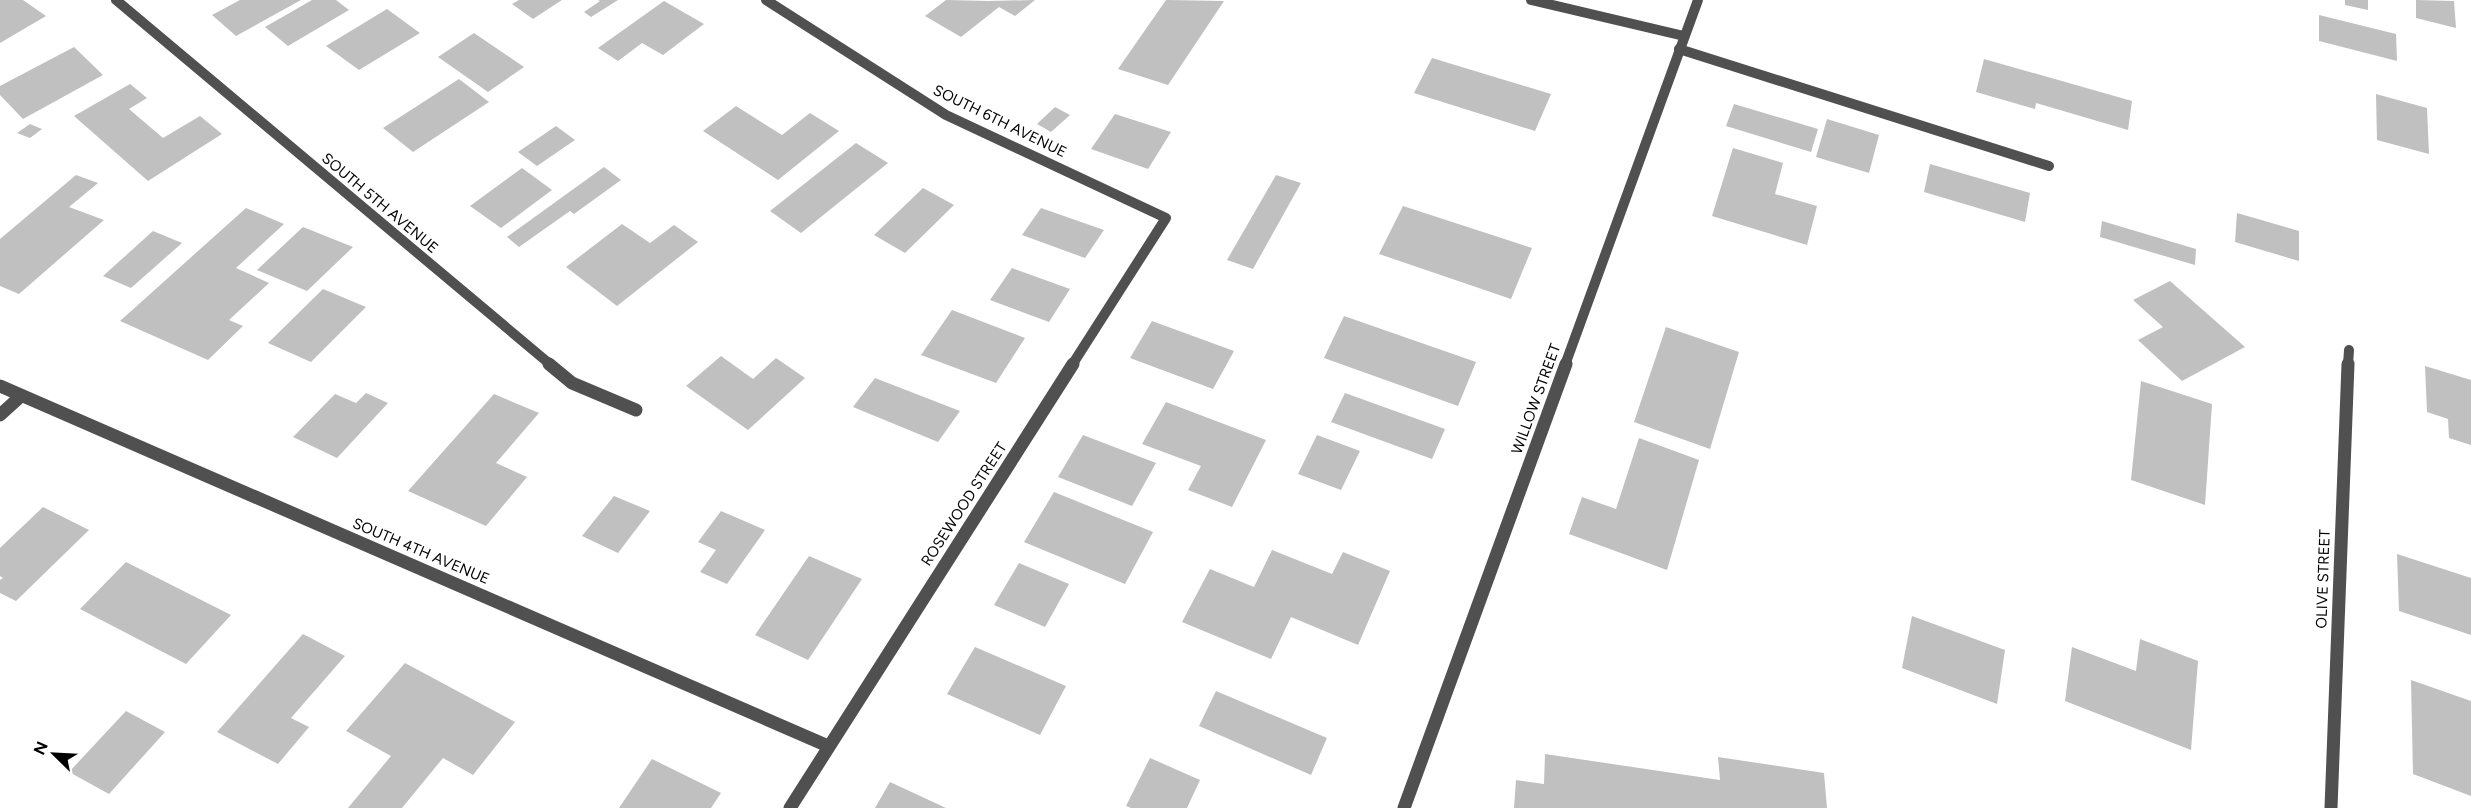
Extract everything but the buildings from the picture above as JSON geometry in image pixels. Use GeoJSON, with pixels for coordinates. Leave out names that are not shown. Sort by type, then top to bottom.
{"type":"FeatureCollection","features":[{"type":"Feature","properties":{"kind":"street","name":"SOUTH 5TH AVENUE"},"geometry":{"type":"LineString","coordinates":[[116,0],[572,383],[636,410]]}},
{"type":"Feature","properties":{"kind":"street","name":"SOUTH 6TH AVENUE"},"geometry":{"type":"LineString","coordinates":[[766,0],[946,115],[1166,218]]}},
{"type":"Feature","properties":{"kind":"street"},"geometry":{"type":"LineString","coordinates":[[1530,0],[1684,36]]}},
{"type":"Feature","properties":{"kind":"street","name":"WILLOW STREET"},"geometry":{"type":"LineString","coordinates":[[1404,808],[1698,0]]}},
{"type":"Feature","properties":{"kind":"street"},"geometry":{"type":"LineString","coordinates":[[1679,50],[2049,166]]}},
{"type":"Feature","properties":{"kind":"street","name":"ROSEWOOD STREET"},"geometry":{"type":"LineString","coordinates":[[790,808],[1166,218]]}},
{"type":"Feature","properties":{"kind":"street","name":"OLIVE STREET"},"geometry":{"type":"LineString","coordinates":[[2331,808],[2349,350]]}},
{"type":"Feature","properties":{"kind":"street","name":"SOUTH 4TH AVENUE"},"geometry":{"type":"LineString","coordinates":[[0,386],[828,746]]}},
{"type":"Feature","properties":{"kind":"street"},"geometry":{"type":"LineString","coordinates":[[0,415],[21,396]]}}]}
